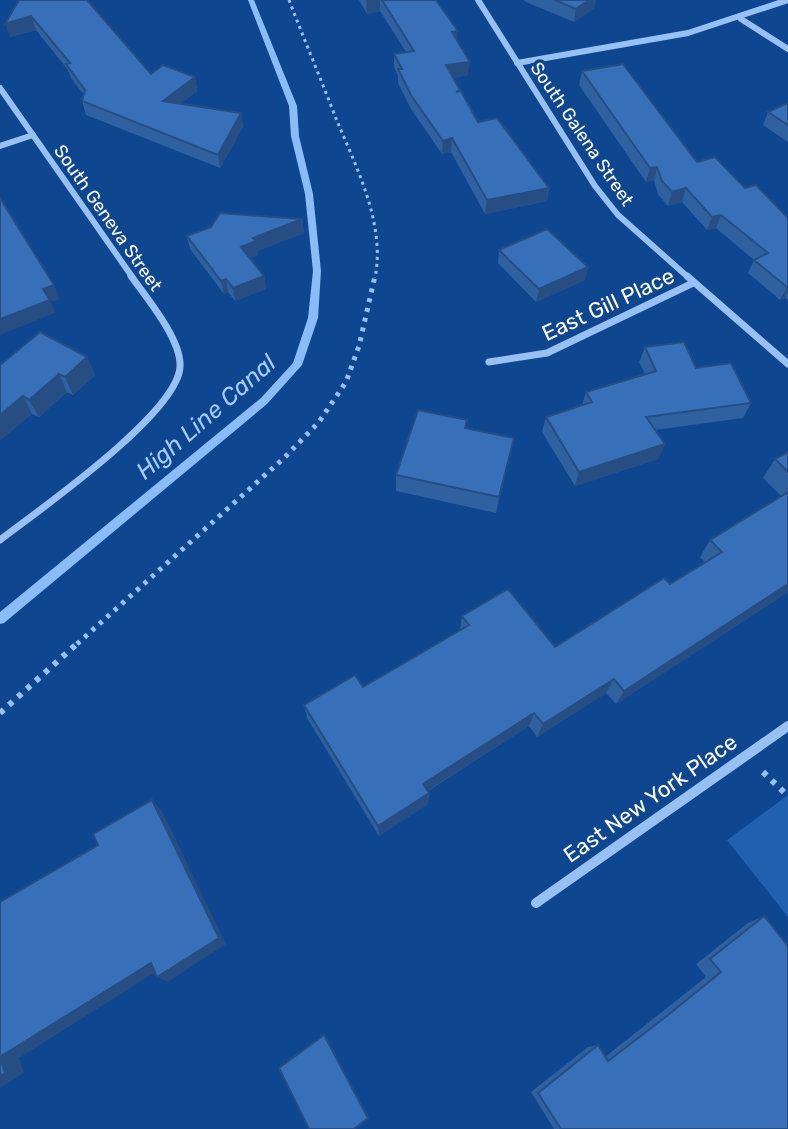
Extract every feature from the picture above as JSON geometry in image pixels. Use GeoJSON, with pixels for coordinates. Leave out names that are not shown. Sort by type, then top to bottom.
{"type":"FeatureCollection","features":[{"type":"Feature","properties":{"kind":"street","name":"South Galena Street"},"geometry":{"type":"LineString","coordinates":[[478,0],[606,201],[639,236],[788,364]]}},
{"type":"Feature","properties":{"kind":"street"},"geometry":{"type":"LineString","coordinates":[[517,63],[655,42],[741,19],[788,0]]}},
{"type":"Feature","properties":{"kind":"street"},"geometry":{"type":"LineString","coordinates":[[741,19],[788,49]]}},
{"type":"Feature","properties":{"kind":"street","name":"South Geneva Street"},"geometry":{"type":"LineString","coordinates":[[0,88],[156,311],[176,351],[180,370],[173,391],[149,420],[0,540]]}},
{"type":"Feature","properties":{"kind":"street"},"geometry":{"type":"LineString","coordinates":[[0,146],[33,135]]}},
{"type":"Feature","properties":{"kind":"street","name":"East Gill Place"},"geometry":{"type":"LineString","coordinates":[[489,362],[547,353],[693,283]]}},
{"type":"Feature","properties":{"kind":"street","name":"East New York Place"},"geometry":{"type":"LineString","coordinates":[[536,903],[788,726]]}},
{"type":"Feature","properties":{"kind":"path"},"geometry":{"type":"LineString","coordinates":[[0,713],[292,450],[319,422],[346,382],[359,346],[376,272],[376,235],[356,167],[289,0]]}},
{"type":"Feature","properties":{"kind":"path"},"geometry":{"type":"LineString","coordinates":[[746,755],[788,796]]}},
{"type":"Feature","properties":{"kind":"shaded area"},"geometry":{"type":"Polygon","coordinates":[[[788,795],[788,917],[727,840],[788,795]]]}},
{"type":"Feature","properties":{"kind":"building"},"geometry":{"type":"Polygon","coordinates":[[[19,0],[87,0],[151,74],[163,65],[195,77],[163,101],[241,113],[218,155],[82,101],[85,90],[66,64],[70,63],[31,16],[5,24],[19,0]]]}},
{"type":"Feature","properties":{"kind":"building"},"geometry":{"type":"Polygon","coordinates":[[[382,0],[436,0],[458,31],[452,32],[470,62],[446,65],[460,90],[456,92],[461,91],[478,122],[497,118],[549,188],[487,200],[452,138],[443,141],[411,95],[394,54],[414,51],[382,0]]]}},
{"type":"Feature","properties":{"kind":"building"},"geometry":{"type":"Polygon","coordinates":[[[555,0],[589,0],[576,9],[555,0]]]}},
{"type":"Feature","properties":{"kind":"building"},"geometry":{"type":"Polygon","coordinates":[[[623,64],[697,162],[715,157],[745,188],[756,185],[788,218],[787,287],[754,260],[768,253],[721,215],[712,217],[686,188],[672,192],[662,181],[657,167],[650,168],[582,71],[623,64]]]}},
{"type":"Feature","properties":{"kind":"building"},"geometry":{"type":"Polygon","coordinates":[[[788,103],[788,125],[768,112],[788,103]]]}},
{"type":"Feature","properties":{"kind":"building"},"geometry":{"type":"Polygon","coordinates":[[[0,198],[54,285],[43,289],[50,300],[0,319],[0,198]]]}},
{"type":"Feature","properties":{"kind":"building"},"geometry":{"type":"Polygon","coordinates":[[[220,213],[302,219],[253,238],[256,241],[241,247],[264,276],[233,288],[226,279],[221,281],[187,236],[211,227],[220,213]]]}},
{"type":"Feature","properties":{"kind":"building"},"geometry":{"type":"Polygon","coordinates":[[[547,229],[588,267],[539,289],[499,250],[547,229]]]}},
{"type":"Feature","properties":{"kind":"building"},"geometry":{"type":"Polygon","coordinates":[[[40,332],[87,357],[65,377],[59,374],[29,400],[23,396],[0,415],[0,365],[40,332]]]}},
{"type":"Feature","properties":{"kind":"building"},"geometry":{"type":"Polygon","coordinates":[[[684,342],[696,368],[731,363],[751,403],[646,417],[665,444],[579,472],[546,417],[592,402],[586,392],[656,371],[645,347],[684,342]]]}},
{"type":"Feature","properties":{"kind":"building"},"geometry":{"type":"Polygon","coordinates":[[[418,410],[467,420],[465,428],[514,438],[499,497],[396,475],[418,410]]]}},
{"type":"Feature","properties":{"kind":"building"},"geometry":{"type":"Polygon","coordinates":[[[788,452],[788,472],[775,459],[788,452]]]}},
{"type":"Feature","properties":{"kind":"building"},"geometry":{"type":"Polygon","coordinates":[[[788,492],[788,584],[624,691],[614,679],[543,724],[534,713],[423,784],[429,793],[378,826],[304,705],[355,675],[363,687],[469,625],[462,616],[508,589],[555,647],[664,578],[670,584],[722,552],[710,540],[788,492]]]}},
{"type":"Feature","properties":{"kind":"building"},"geometry":{"type":"Polygon","coordinates":[[[152,800],[219,938],[157,977],[151,963],[0,1057],[0,902],[98,845],[93,834],[152,800]]]}},
{"type":"Feature","properties":{"kind":"building"},"geometry":{"type":"Polygon","coordinates":[[[764,916],[788,946],[788,1129],[561,1129],[538,1093],[598,1045],[608,1061],[663,1019],[721,972],[710,959],[764,916]]]}},
{"type":"Feature","properties":{"kind":"building"},"geometry":{"type":"Polygon","coordinates":[[[324,1035],[368,1118],[354,1129],[309,1129],[279,1068],[324,1035]]]}},
{"type":"Feature","properties":{"kind":"building"},"geometry":{"type":"Polygon","coordinates":[[[0,1057],[5,1073],[0,1076],[0,1057]]]}},
{"type":"Feature","properties":{"kind":"waterway","name":"High Line Canal"},"geometry":{"type":"LineString","coordinates":[[0,619],[264,401],[297,365],[313,318],[317,271],[309,194],[295,136],[293,106],[251,0]]}}]}
